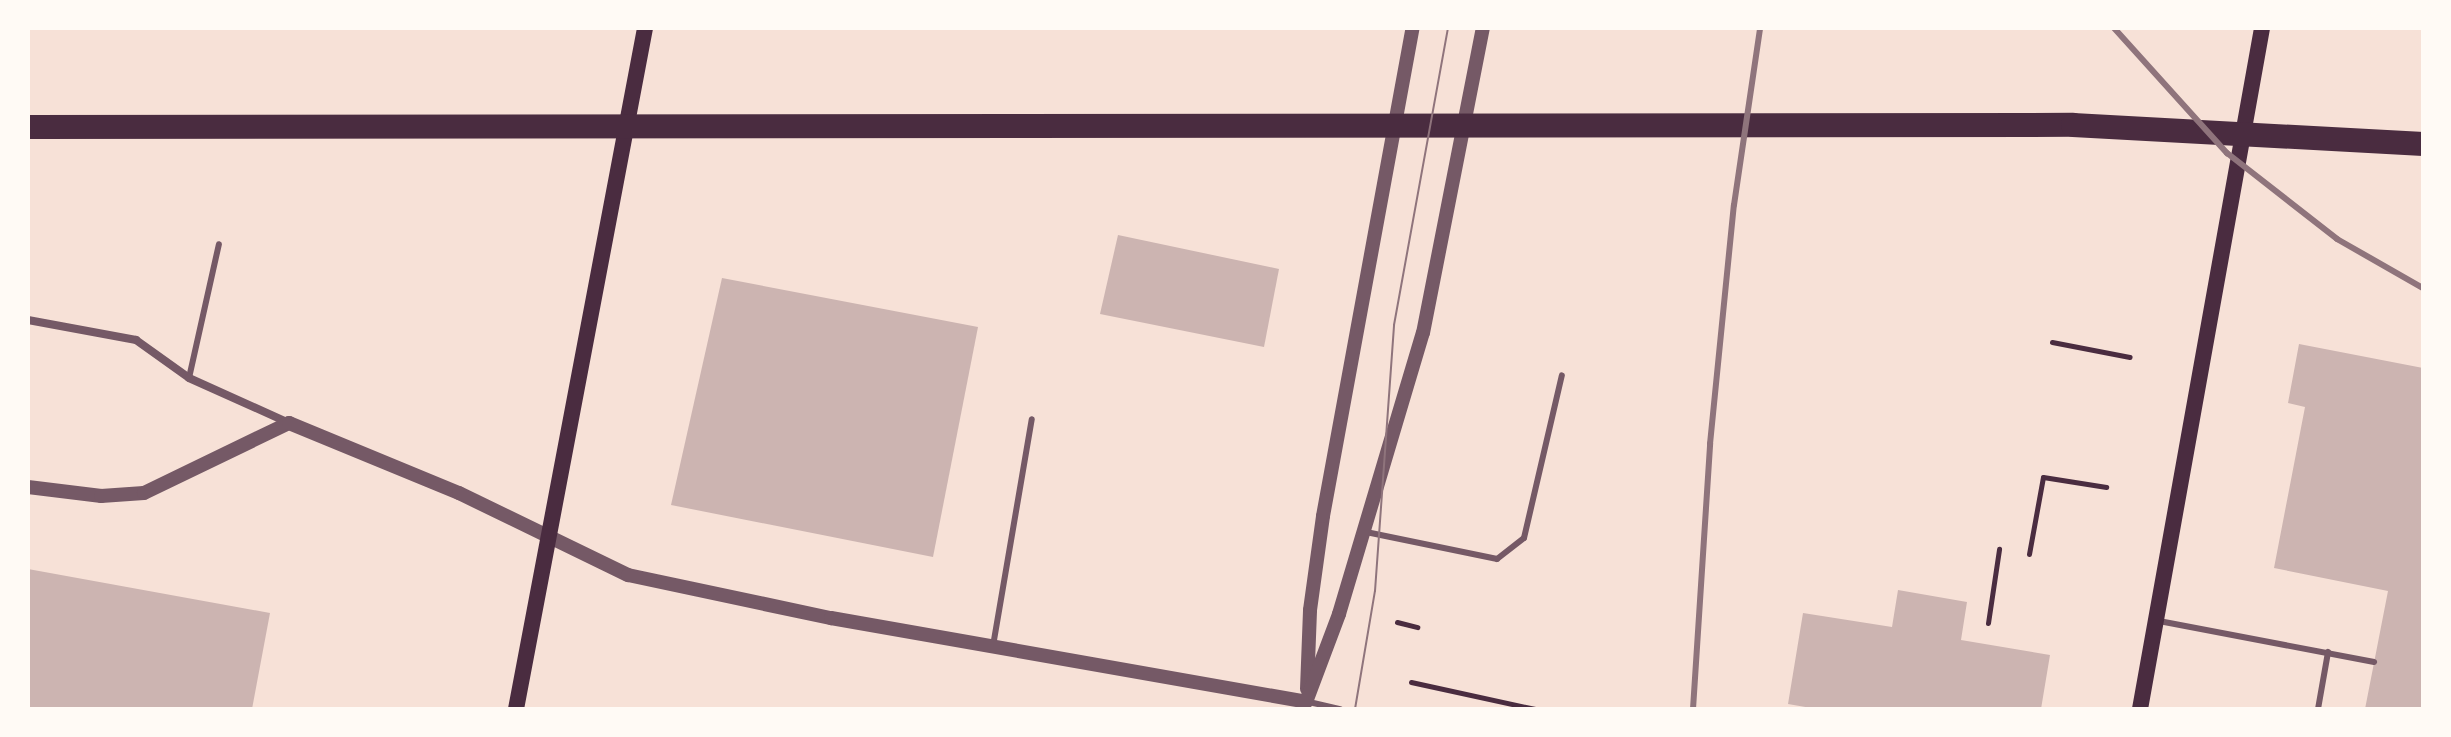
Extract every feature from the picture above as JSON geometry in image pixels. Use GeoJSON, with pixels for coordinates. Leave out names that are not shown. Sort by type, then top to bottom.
{"type":"FeatureCollection","features":[{"type":"Feature","properties":{"kind":"highway"},"geometry":{"type":"LineString","coordinates":[[28,127],[2073,125],[2423,144]]}},
{"type":"Feature","properties":{"kind":"main road"},"geometry":{"type":"LineString","coordinates":[[516,709],[645,28]]}},
{"type":"Feature","properties":{"kind":"main road"},"geometry":{"type":"LineString","coordinates":[[2140,709],[2262,28]]}},
{"type":"Feature","properties":{"kind":"street"},"geometry":{"type":"LineString","coordinates":[[1306,705],[1310,610],[1323,516],[1413,28]]}},
{"type":"Feature","properties":{"kind":"street"},"geometry":{"type":"LineString","coordinates":[[1306,705],[1362,531],[1437,273],[1483,28]]}},
{"type":"Feature","properties":{"kind":"street"},"geometry":{"type":"LineString","coordinates":[[28,320],[136,340],[189,378],[549,534],[628,575],[1306,705]]}},
{"type":"Feature","properties":{"kind":"street"},"geometry":{"type":"LineString","coordinates":[[28,487],[101,496],[144,493],[289,423]]}},
{"type":"Feature","properties":{"kind":"lane"},"geometry":{"type":"LineString","coordinates":[[189,378],[219,244]]}},
{"type":"Feature","properties":{"kind":"lane"},"geometry":{"type":"LineString","coordinates":[[1362,531],[1497,559],[1524,538],[1562,375]]}},
{"type":"Feature","properties":{"kind":"lane"},"geometry":{"type":"LineString","coordinates":[[993,646],[1032,419]]}},
{"type":"Feature","properties":{"kind":"lane"},"geometry":{"type":"LineString","coordinates":[[2155,621],[2374,662]]}},
{"type":"Feature","properties":{"kind":"lane"},"geometry":{"type":"LineString","coordinates":[[2318,709],[2328,652]]}},
{"type":"Feature","properties":{"kind":"lane"},"geometry":{"type":"LineString","coordinates":[[1306,705],[1340,709]]}},
{"type":"Feature","properties":{"kind":"path"},"geometry":{"type":"LineString","coordinates":[[2052,342],[2130,357]]}},
{"type":"Feature","properties":{"kind":"path"},"geometry":{"type":"LineString","coordinates":[[2029,554],[2043,477],[2106,487]]}},
{"type":"Feature","properties":{"kind":"path"},"geometry":{"type":"LineString","coordinates":[[1988,623],[1999,549]]}},
{"type":"Feature","properties":{"kind":"path"},"geometry":{"type":"LineString","coordinates":[[1397,622],[1417,627]]}},
{"type":"Feature","properties":{"kind":"path"},"geometry":{"type":"LineString","coordinates":[[1411,682],[1535,709]]}},
{"type":"Feature","properties":{"kind":"building"},"geometry":{"type":"Polygon","coordinates":[[[1118,235],[1279,269],[1264,347],[1100,314],[1118,235]]]}},
{"type":"Feature","properties":{"kind":"building"},"geometry":{"type":"Polygon","coordinates":[[[722,278],[978,327],[933,557],[671,505],[722,278]]]}},
{"type":"Feature","properties":{"kind":"building"},"geometry":{"type":"Polygon","coordinates":[[[2299,344],[2423,368],[2423,709],[2365,709],[2388,591],[2274,568],[2305,407],[2288,403],[2299,344]]]}},
{"type":"Feature","properties":{"kind":"building"},"geometry":{"type":"Polygon","coordinates":[[[28,569],[270,613],[252,709],[28,709],[28,569]]]}},
{"type":"Feature","properties":{"kind":"building"},"geometry":{"type":"Polygon","coordinates":[[[1898,590],[1967,602],[1961,640],[2050,655],[2041,709],[1817,709],[1788,704],[1803,613],[1892,627],[1898,590]]]}},
{"type":"Feature","properties":{"kind":"tram line"},"geometry":{"type":"LineString","coordinates":[[1355,709],[1375,591],[1394,325],[1448,28]]}},
{"type":"Feature","properties":{"kind":"railway"},"geometry":{"type":"LineString","coordinates":[[1693,709],[1710,444],[1734,205],[1760,28]]}},
{"type":"Feature","properties":{"kind":"railway"},"geometry":{"type":"LineString","coordinates":[[2114,28],[2227,153],[2337,239],[2423,288]]}}]}
